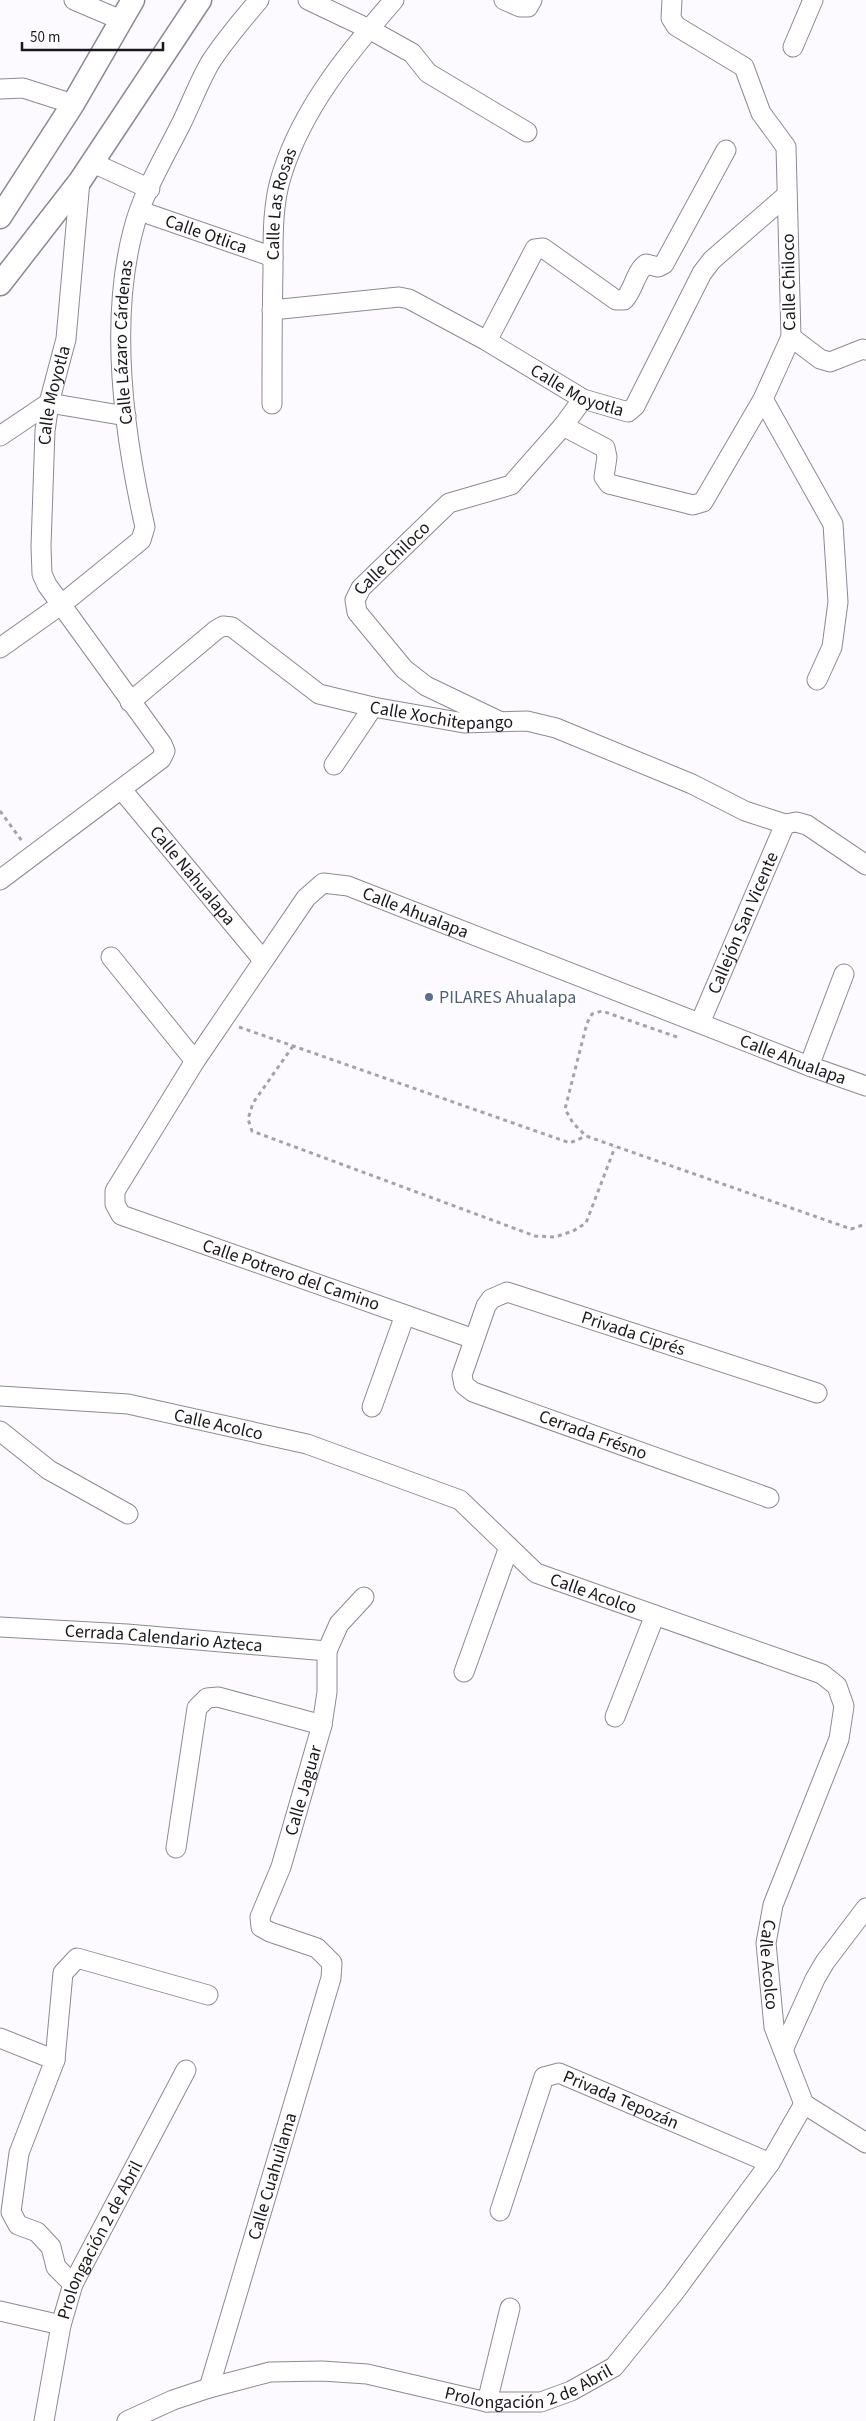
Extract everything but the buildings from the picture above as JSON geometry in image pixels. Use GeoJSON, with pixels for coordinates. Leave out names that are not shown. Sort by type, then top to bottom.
{"type":"FeatureCollection","features":[{"type":"Feature","properties":{"kind":"main road"},"geometry":{"type":"LineString","coordinates":[[0,217],[73,104],[133,0]]}},
{"type":"Feature","properties":{"kind":"main road"},"geometry":{"type":"LineString","coordinates":[[0,284],[85,172],[200,0]]}},
{"type":"Feature","properties":{"kind":"street"},"geometry":{"type":"LineString","coordinates":[[74,0],[121,20]]}},
{"type":"Feature","properties":{"kind":"street","name":"Calle Lázaro Cárdenas"},"geometry":{"type":"LineString","coordinates":[[0,648],[62,604],[141,540],[145,534],[134,480],[126,416],[121,335],[124,282],[133,230],[150,189],[210,63],[259,0]]}},
{"type":"Feature","properties":{"kind":"street"},"geometry":{"type":"LineString","coordinates":[[308,0],[369,29],[412,53],[428,73],[527,132]]}},
{"type":"Feature","properties":{"kind":"street","name":"Calle Las Rosas"},"geometry":{"type":"LineString","coordinates":[[272,404],[273,257],[275,214],[281,175],[303,122],[332,77],[394,0]]}},
{"type":"Feature","properties":{"kind":"street"},"geometry":{"type":"LineString","coordinates":[[504,0],[520,6],[528,6],[532,0]]}},
{"type":"Feature","properties":{"kind":"street","name":"Calle Chiloco"},"geometry":{"type":"LineString","coordinates":[[563,426],[605,448],[607,458],[604,478],[609,484],[693,505],[702,502],[763,399],[791,337],[786,147],[761,112],[744,67],[676,26],[672,18],[672,0]]}},
{"type":"Feature","properties":{"kind":"street"},"geometry":{"type":"LineString","coordinates":[[793,47],[811,0]]}},
{"type":"Feature","properties":{"kind":"street"},"geometry":{"type":"LineString","coordinates":[[0,89],[23,88],[73,104]]}},
{"type":"Feature","properties":{"kind":"street"},"geometry":{"type":"LineString","coordinates":[[487,340],[535,249],[538,248],[544,248],[616,300],[624,300],[629,295],[641,267],[646,264],[658,267],[664,264],[726,150]]}},
{"type":"Feature","properties":{"kind":"street"},"geometry":{"type":"LineString","coordinates":[[85,172],[150,189]]}},
{"type":"Feature","properties":{"kind":"street","name":"Calle Moyotla"},"geometry":{"type":"LineString","coordinates":[[85,172],[66,339],[49,403],[45,431],[41,546],[42,574],[47,585],[162,744],[165,751],[161,759],[122,790]]}},
{"type":"Feature","properties":{"kind":"street","name":"Calle Moyotla"},"geometry":{"type":"LineString","coordinates":[[272,310],[399,298],[409,299],[487,340],[584,398],[628,412],[635,406],[702,274],[712,260],[787,195]]}},
{"type":"Feature","properties":{"kind":"street","name":"Calle Otlica"},"geometry":{"type":"LineString","coordinates":[[140,211],[273,257]]}},
{"type":"Feature","properties":{"kind":"street"},"geometry":{"type":"LineString","coordinates":[[791,337],[820,359],[830,362],[863,349],[866,350]]}},
{"type":"Feature","properties":{"kind":"street","name":"Calle Chiloco"},"geometry":{"type":"LineString","coordinates":[[499,721],[426,686],[404,669],[357,612],[354,600],[361,588],[449,503],[511,485],[563,426],[584,398]]}},
{"type":"Feature","properties":{"kind":"street"},"geometry":{"type":"LineString","coordinates":[[763,399],[833,524],[838,602],[832,647],[818,680]]}},
{"type":"Feature","properties":{"kind":"street"},"geometry":{"type":"LineString","coordinates":[[0,436],[49,403],[126,416]]}},
{"type":"Feature","properties":{"kind":"street","name":"Calle Xochitepango"},"geometry":{"type":"LineString","coordinates":[[130,702],[223,626],[232,627],[319,694],[374,707],[464,723],[527,721],[556,728],[692,784],[745,811],[785,824],[796,822],[807,825],[866,865]]}},
{"type":"Feature","properties":{"kind":"street"},"geometry":{"type":"LineString","coordinates":[[334,765],[374,707]]}},
{"type":"Feature","properties":{"kind":"street"},"geometry":{"type":"LineString","coordinates":[[0,880],[122,790]]}},
{"type":"Feature","properties":{"kind":"street","name":"Calle Nahualapa"},"geometry":{"type":"LineString","coordinates":[[122,790],[263,960]]}},
{"type":"Feature","properties":{"kind":"street","name":"Callejón San Vicente"},"geometry":{"type":"LineString","coordinates":[[700,1023],[785,824]]}},
{"type":"Feature","properties":{"kind":"street","name":"Calle Ahualapa"},"geometry":{"type":"LineString","coordinates":[[115,1204],[116,1191],[194,1061],[306,898],[323,883],[348,886],[809,1066],[866,1086]]}},
{"type":"Feature","properties":{"kind":"street"},"geometry":{"type":"LineString","coordinates":[[111,957],[194,1061]]}},
{"type":"Feature","properties":{"kind":"street"},"geometry":{"type":"LineString","coordinates":[[809,1066],[844,974]]}},
{"type":"Feature","properties":{"kind":"street","name":"Calle Potrero del Camino"},"geometry":{"type":"LineString","coordinates":[[115,1204],[121,1215],[474,1338]]}},
{"type":"Feature","properties":{"kind":"street","name":"Privada Ciprés"},"geometry":{"type":"LineString","coordinates":[[474,1338],[486,1306],[491,1299],[507,1292],[817,1393]]}},
{"type":"Feature","properties":{"kind":"street"},"geometry":{"type":"LineString","coordinates":[[372,1407],[404,1315]]}},
{"type":"Feature","properties":{"kind":"street","name":"Cerrada Frésno"},"geometry":{"type":"LineString","coordinates":[[474,1338],[462,1375],[464,1385],[473,1392],[770,1498]]}},
{"type":"Feature","properties":{"kind":"street","name":"Calle Acolco"},"geometry":{"type":"LineString","coordinates":[[0,1396],[128,1404],[307,1444],[460,1500],[536,1573],[822,1674],[837,1686],[844,1706],[839,1739],[773,1905],[766,1943],[768,1983],[774,2027],[804,2104]]}},
{"type":"Feature","properties":{"kind":"street"},"geometry":{"type":"LineString","coordinates":[[0,1431],[49,1470],[128,1514]]}},
{"type":"Feature","properties":{"kind":"street"},"geometry":{"type":"LineString","coordinates":[[464,1672],[508,1547]]}},
{"type":"Feature","properties":{"kind":"street"},"geometry":{"type":"LineString","coordinates":[[327,1651],[339,1624],[364,1597]]}},
{"type":"Feature","properties":{"kind":"street"},"geometry":{"type":"LineString","coordinates":[[615,1716],[655,1615]]}},
{"type":"Feature","properties":{"kind":"street","name":"Cerrada Calendario Azteca"},"geometry":{"type":"LineString","coordinates":[[0,1627],[127,1634],[327,1651]]}},
{"type":"Feature","properties":{"kind":"street","name":"Calle Jaguar"},"geometry":{"type":"LineString","coordinates":[[327,1651],[327,1692],[322,1725],[281,1867],[260,1917],[262,1927],[270,1932],[317,1948],[332,1963]]}},
{"type":"Feature","properties":{"kind":"street"},"geometry":{"type":"LineString","coordinates":[[176,1848],[197,1708],[207,1698],[218,1698],[322,1725]]}},
{"type":"Feature","properties":{"kind":"street"},"geometry":{"type":"LineString","coordinates":[[782,2050],[814,1979],[866,1908]]}},
{"type":"Feature","properties":{"kind":"street"},"geometry":{"type":"LineString","coordinates":[[72,2284],[56,2267],[52,2247],[37,2232],[18,2224],[11,2212],[19,2152],[55,2060],[63,1974],[77,1958],[208,1995]]}},
{"type":"Feature","properties":{"kind":"street","name":"Calle Cuahuilama"},"geometry":{"type":"LineString","coordinates":[[209,2388],[331,1978],[332,1963]]}},
{"type":"Feature","properties":{"kind":"street"},"geometry":{"type":"LineString","coordinates":[[0,2038],[55,2060]]}},
{"type":"Feature","properties":{"kind":"street","name":"Prolongación 2 de Abril"},"geometry":{"type":"LineString","coordinates":[[44,2421],[61,2325],[72,2284],[186,2070]]}},
{"type":"Feature","properties":{"kind":"street","name":"Privada Tepozán"},"geometry":{"type":"LineString","coordinates":[[500,2210],[544,2077],[560,2073],[770,2163]]}},
{"type":"Feature","properties":{"kind":"street"},"geometry":{"type":"LineString","coordinates":[[804,2104],[866,2143]]}},
{"type":"Feature","properties":{"kind":"street","name":"Prolongación 2 de Abril"},"geometry":{"type":"LineString","coordinates":[[127,2421],[173,2400],[209,2388],[270,2372],[322,2370],[367,2374],[487,2402],[540,2402],[571,2391],[614,2367],[673,2294],[770,2163],[804,2104]]}},
{"type":"Feature","properties":{"kind":"street"},"geometry":{"type":"LineString","coordinates":[[487,2402],[510,2308]]}},
{"type":"Feature","properties":{"kind":"street"},"geometry":{"type":"LineString","coordinates":[[0,2310],[61,2325]]}},
{"type":"Feature","properties":{"kind":"path"},"geometry":{"type":"LineString","coordinates":[[0,811],[33,856]]}},
{"type":"Feature","properties":{"kind":"path"},"geometry":{"type":"LineString","coordinates":[[687,1040],[602,1011],[592,1014],[587,1023],[565,1109],[573,1123],[586,1136],[851,1229],[866,1224]]}},
{"type":"Feature","properties":{"kind":"path"},"geometry":{"type":"LineString","coordinates":[[222,1021],[570,1143],[586,1136]]}},
{"type":"Feature","properties":{"kind":"path"},"geometry":{"type":"LineString","coordinates":[[293,1046],[253,1103],[248,1119],[252,1130],[536,1236],[555,1236],[573,1231],[586,1224],[615,1146]]}},
{"type":"Feature","properties":{"kind":"place","name":"PILARES Ahualapa"},"geometry":{"type":"Point","coordinates":[429,997]}}]}
